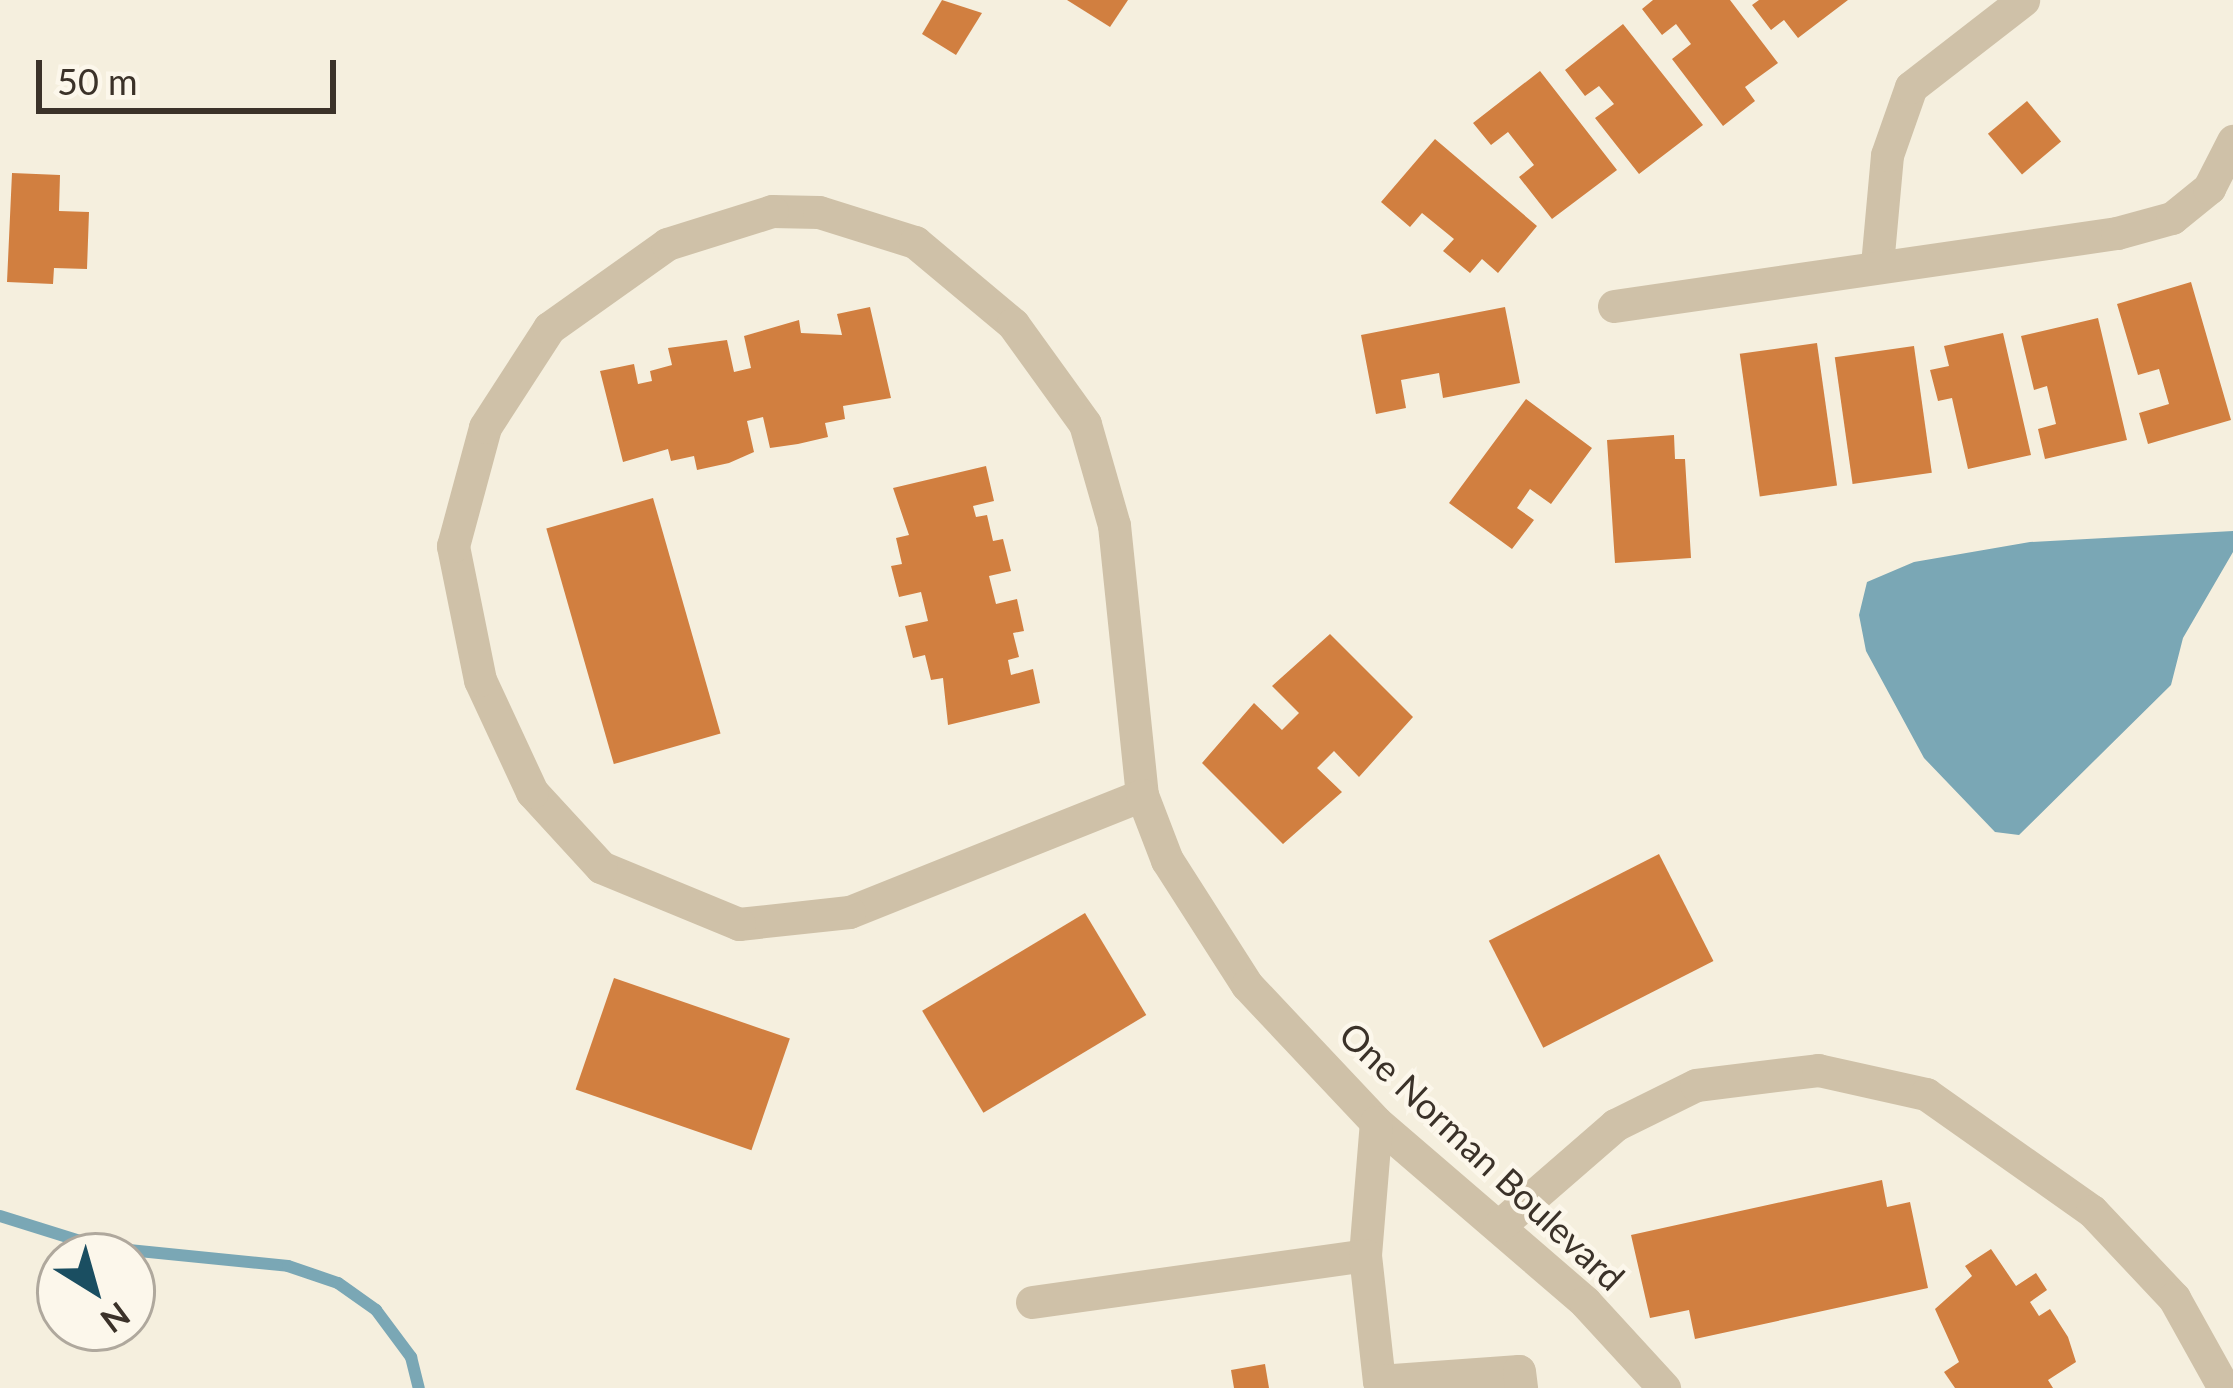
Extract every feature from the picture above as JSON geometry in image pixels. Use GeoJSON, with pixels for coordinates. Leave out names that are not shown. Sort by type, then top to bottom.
{"type":"FeatureCollection","features":[{"type":"Feature","properties":{"kind":"street"},"geometry":{"type":"LineString","coordinates":[[1876,265],[1887,155],[1911,87],[2023,0]]}},
{"type":"Feature","properties":{"kind":"street"},"geometry":{"type":"LineString","coordinates":[[1614,306],[2172,218],[2209,188],[2233,141]]}},
{"type":"Feature","properties":{"kind":"street","name":"One Norman Boulevard"},"geometry":{"type":"LineString","coordinates":[[1142,795],[922,886],[790,923],[739,924],[689,909],[601,867],[532,792],[465,628],[453,546],[464,487],[507,381],[607,278],[718,222],[819,212],[915,242],[1012,324],[1085,424],[1114,525],[1142,795],[1167,860],[1220,950],[1376,1122],[1499,1226],[1664,1388]]}},
{"type":"Feature","properties":{"kind":"street"},"geometry":{"type":"LineString","coordinates":[[1499,1226],[1615,1125],[1696,1084],[1818,1070],[1926,1094],[2092,1211],[2174,1298],[2224,1388]]}},
{"type":"Feature","properties":{"kind":"street"},"geometry":{"type":"LineString","coordinates":[[1376,1122],[1365,1256],[1379,1381],[1519,1371],[1520,1388]]}},
{"type":"Feature","properties":{"kind":"street"},"geometry":{"type":"LineString","coordinates":[[1032,1302],[1365,1256]]}},
{"type":"Feature","properties":{"kind":"water"},"geometry":{"type":"Polygon","coordinates":[[[2233,531],[2233,552],[2183,638],[2171,685],[2019,835],[1995,832],[1924,758],[1866,651],[1859,615],[1867,582],[1914,562],[2030,542],[2233,531]]]}},
{"type":"Feature","properties":{"kind":"building"},"geometry":{"type":"Polygon","coordinates":[[[942,0],[982,13],[956,55],[922,34],[942,0]]]}},
{"type":"Feature","properties":{"kind":"building"},"geometry":{"type":"Polygon","coordinates":[[[1067,0],[1128,0],[1110,27],[1067,0]]]}},
{"type":"Feature","properties":{"kind":"building"},"geometry":{"type":"Polygon","coordinates":[[[1653,0],[1730,0],[1778,63],[1745,87],[1755,101],[1723,126],[1672,59],[1691,44],[1676,24],[1662,35],[1642,9],[1653,0]]]}},
{"type":"Feature","properties":{"kind":"building"},"geometry":{"type":"Polygon","coordinates":[[[1759,0],[1848,0],[1798,38],[1784,20],[1771,30],[1752,5],[1759,0]]]}},
{"type":"Feature","properties":{"kind":"building"},"geometry":{"type":"Polygon","coordinates":[[[1623,24],[1703,125],[1639,174],[1595,118],[1614,104],[1599,86],[1585,96],[1565,70],[1623,24]]]}},
{"type":"Feature","properties":{"kind":"building"},"geometry":{"type":"Polygon","coordinates":[[[1540,71],[1617,170],[1552,219],[1519,177],[1534,165],[1508,132],[1491,145],[1473,123],[1540,71]]]}},
{"type":"Feature","properties":{"kind":"building"},"geometry":{"type":"Polygon","coordinates":[[[2027,101],[2061,142],[2022,174],[1988,134],[2027,101]]]}},
{"type":"Feature","properties":{"kind":"building"},"geometry":{"type":"Polygon","coordinates":[[[1435,139],[1537,226],[1498,273],[1482,259],[1470,273],[1443,251],[1454,239],[1422,213],[1410,227],[1381,202],[1435,139]]]}},
{"type":"Feature","properties":{"kind":"building"},"geometry":{"type":"Polygon","coordinates":[[[12,173],[60,175],[59,211],[89,212],[87,269],[54,268],[53,284],[7,282],[12,173]]]}},
{"type":"Feature","properties":{"kind":"building"},"geometry":{"type":"Polygon","coordinates":[[[2191,282],[2231,420],[2148,444],[2139,413],[2169,404],[2159,369],[2138,375],[2117,304],[2191,282]]]}},
{"type":"Feature","properties":{"kind":"building"},"geometry":{"type":"Polygon","coordinates":[[[870,307],[891,398],[843,406],[845,419],[825,423],[828,437],[798,444],[770,448],[763,417],[747,421],[754,452],[729,463],[697,470],[694,456],[671,461],[668,449],[623,462],[600,371],[634,364],[638,384],[652,381],[650,371],[672,365],[668,348],[727,340],[734,372],[751,368],[744,336],[799,320],[801,333],[842,335],[837,314],[870,307]]]}},
{"type":"Feature","properties":{"kind":"building"},"geometry":{"type":"Polygon","coordinates":[[[1505,307],[1520,383],[1443,398],[1439,373],[1401,380],[1406,408],[1376,414],[1361,335],[1505,307]]]}},
{"type":"Feature","properties":{"kind":"building"},"geometry":{"type":"Polygon","coordinates":[[[2098,318],[2127,440],[2045,459],[2038,429],[2056,424],[2047,386],[2034,390],[2021,336],[2098,318]]]}},
{"type":"Feature","properties":{"kind":"building"},"geometry":{"type":"Polygon","coordinates":[[[2003,333],[2031,455],[1968,469],[1952,398],[1938,401],[1930,370],[1949,366],[1944,346],[2003,333]]]}},
{"type":"Feature","properties":{"kind":"building"},"geometry":{"type":"Polygon","coordinates":[[[1817,343],[1837,486],[1760,496],[1740,354],[1817,343]]]}},
{"type":"Feature","properties":{"kind":"building"},"geometry":{"type":"Polygon","coordinates":[[[1914,346],[1932,473],[1853,484],[1835,357],[1914,346]]]}},
{"type":"Feature","properties":{"kind":"building"},"geometry":{"type":"Polygon","coordinates":[[[1526,399],[1592,448],[1551,504],[1530,489],[1517,508],[1534,520],[1512,549],[1449,503],[1526,399]]]}},
{"type":"Feature","properties":{"kind":"building"},"geometry":{"type":"Polygon","coordinates":[[[1674,435],[1675,459],[1685,459],[1691,558],[1615,563],[1607,440],[1674,435]]]}},
{"type":"Feature","properties":{"kind":"building"},"geometry":{"type":"Polygon","coordinates":[[[986,466],[994,501],[973,506],[976,517],[987,515],[993,541],[1003,539],[1011,571],[989,576],[996,604],[1017,599],[1024,631],[1013,633],[1019,657],[1008,660],[1011,675],[1033,669],[1040,703],[948,725],[943,678],[931,680],[925,655],[913,658],[905,626],[928,621],[921,592],[899,597],[891,566],[902,564],[896,538],[909,535],[893,488],[986,466]]]}},
{"type":"Feature","properties":{"kind":"building"},"geometry":{"type":"Polygon","coordinates":[[[653,498],[721,734],[614,764],[546,529],[653,498]]]}},
{"type":"Feature","properties":{"kind":"building"},"geometry":{"type":"Polygon","coordinates":[[[1330,634],[1413,717],[1359,777],[1334,751],[1317,768],[1342,792],[1283,844],[1202,763],[1254,703],[1282,730],[1299,713],[1272,686],[1330,634]]]}},
{"type":"Feature","properties":{"kind":"building"},"geometry":{"type":"Polygon","coordinates":[[[1659,854],[1713,961],[1543,1048],[1489,941],[1659,854]]]}},
{"type":"Feature","properties":{"kind":"building"},"geometry":{"type":"Polygon","coordinates":[[[1085,913],[1146,1015],[983,1113],[922,1011],[1085,913]]]}},
{"type":"Feature","properties":{"kind":"building"},"geometry":{"type":"Polygon","coordinates":[[[614,978],[790,1039],[751,1150],[576,1090],[614,978]]]}},
{"type":"Feature","properties":{"kind":"building"},"geometry":{"type":"Polygon","coordinates":[[[1882,1180],[1887,1207],[1910,1202],[1928,1288],[1695,1339],[1689,1310],[1650,1318],[1631,1235],[1882,1180]]]}},
{"type":"Feature","properties":{"kind":"building"},"geometry":{"type":"Polygon","coordinates":[[[1991,1249],[2016,1286],[2036,1273],[2047,1290],[2030,1302],[2039,1316],[2050,1309],[2068,1337],[2076,1362],[2048,1380],[2053,1388],[1955,1388],[1944,1372],[1959,1362],[1935,1309],[1972,1276],[1965,1266],[1991,1249]]]}},
{"type":"Feature","properties":{"kind":"building"},"geometry":{"type":"Polygon","coordinates":[[[1265,1364],[1269,1388],[1234,1388],[1231,1370],[1265,1364]]]}},
{"type":"Feature","properties":{"kind":"waterway"},"geometry":{"type":"LineString","coordinates":[[0,1216],[99,1247],[288,1266],[338,1283],[376,1310],[411,1357],[419,1388]]}}]}
